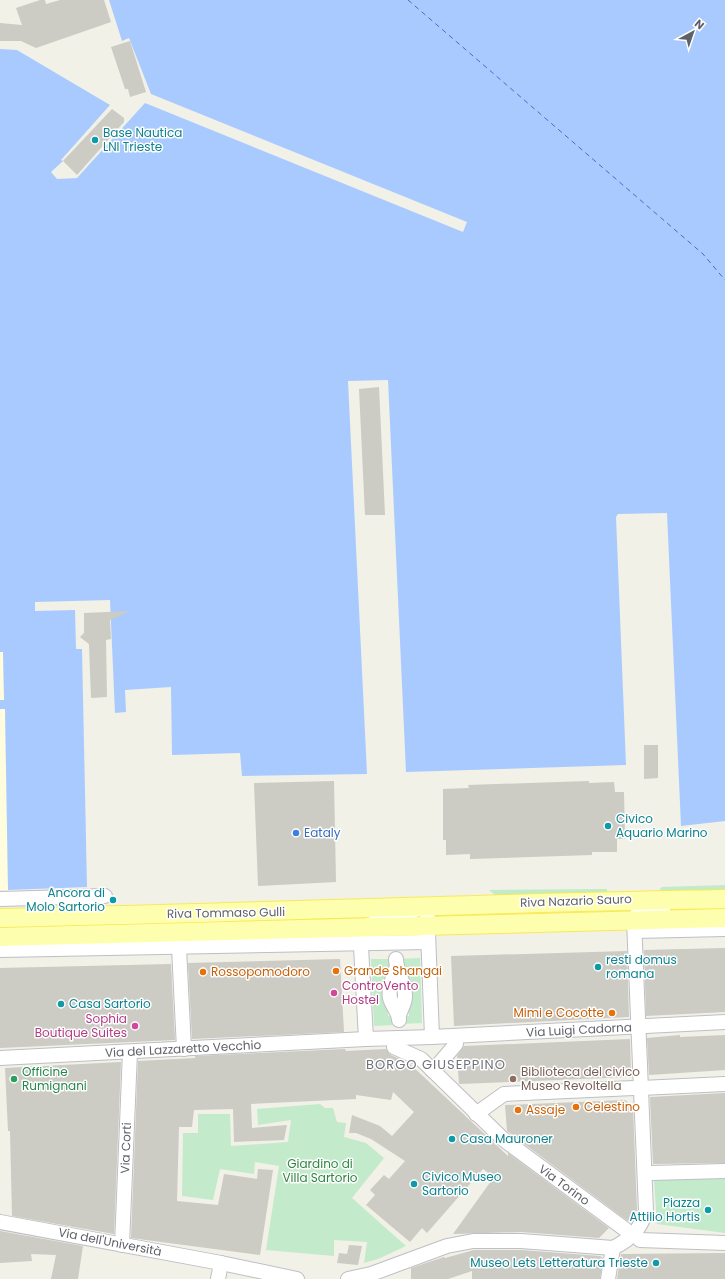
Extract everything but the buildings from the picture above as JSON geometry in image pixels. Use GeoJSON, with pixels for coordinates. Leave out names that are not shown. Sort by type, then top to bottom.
{"type":"FeatureCollection","features":[{"type":"Feature","properties":{"kind":"main road","name":"Riva Nazario Sauro"},"geometry":{"type":"LineString","coordinates":[[427,906],[725,899]]}},
{"type":"Feature","properties":{"kind":"main road","name":"Riva Tommaso Gulli"},"geometry":{"type":"LineString","coordinates":[[0,918],[342,910],[427,906]]}},
{"type":"Feature","properties":{"kind":"main road","name":"Riva Nazario Sauro"},"geometry":{"type":"LineString","coordinates":[[360,936],[634,926],[725,918]]}},
{"type":"Feature","properties":{"kind":"main road","name":"Riva Tommaso Gulli"},"geometry":{"type":"LineString","coordinates":[[0,937],[29,943],[360,936]]}},
{"type":"Feature","properties":{"kind":"street"},"geometry":{"type":"LineString","coordinates":[[0,899],[105,896]]}},
{"type":"Feature","properties":{"kind":"street"},"geometry":{"type":"LineString","coordinates":[[0,950],[29,943],[179,948],[360,936],[427,906],[432,1037]]}},
{"type":"Feature","properties":{"kind":"street","name":"Riva Nazario Sauro"},"geometry":{"type":"LineString","coordinates":[[725,906],[645,909],[639,911],[634,926],[725,929]]}},
{"type":"Feature","properties":{"kind":"street"},"geometry":{"type":"LineString","coordinates":[[348,1279],[372,1274],[447,1246],[473,1241],[521,1241],[613,1248],[634,1236],[643,1220],[647,1201],[648,1174],[637,1088],[638,1027],[634,926]]}},
{"type":"Feature","properties":{"kind":"street"},"geometry":{"type":"LineString","coordinates":[[360,936],[366,1039]]}},
{"type":"Feature","properties":{"kind":"street"},"geometry":{"type":"LineString","coordinates":[[179,948],[184,1050]]}},
{"type":"Feature","properties":{"kind":"street"},"geometry":{"type":"LineString","coordinates":[[396,964],[405,990],[405,998],[399,1020]]}},
{"type":"Feature","properties":{"kind":"street","name":"Via Luigi Cadorna"},"geometry":{"type":"LineString","coordinates":[[366,1039],[725,1022]]}},
{"type":"Feature","properties":{"kind":"street","name":"Via del Lazzaretto Vecchio"},"geometry":{"type":"LineString","coordinates":[[0,1058],[184,1050],[366,1039]]}},
{"type":"Feature","properties":{"kind":"street"},"geometry":{"type":"LineString","coordinates":[[433,1071],[456,1044]]}},
{"type":"Feature","properties":{"kind":"street","name":"Via Torino"},"geometry":{"type":"LineString","coordinates":[[398,1047],[421,1059],[454,1093],[503,1139],[626,1230]]}},
{"type":"Feature","properties":{"kind":"street","name":"Via Corti"},"geometry":{"type":"LineString","coordinates":[[122,1245],[130,1052]]}},
{"type":"Feature","properties":{"kind":"street"},"geometry":{"type":"LineString","coordinates":[[476,1114],[504,1094],[725,1084]]}},
{"type":"Feature","properties":{"kind":"street"},"geometry":{"type":"LineString","coordinates":[[648,1174],[725,1171]]}},
{"type":"Feature","properties":{"kind":"street","name":"Via dell'Università"},"geometry":{"type":"LineString","coordinates":[[0,1222],[221,1263],[297,1279]]}},
{"type":"Feature","properties":{"kind":"street"},"geometry":{"type":"LineString","coordinates":[[640,1240],[725,1243]]}},
{"type":"Feature","properties":{"kind":"street"},"geometry":{"type":"LineString","coordinates":[[608,1279],[613,1248]]}},
{"type":"Feature","properties":{"kind":"street"},"geometry":{"type":"LineString","coordinates":[[218,1279],[221,1263]]}},
{"type":"Feature","properties":{"kind":"shaded area"},"geometry":{"type":"Polygon","coordinates":[[[0,652],[3,652],[4,700],[0,700],[0,652]]]}},
{"type":"Feature","properties":{"kind":"shaded area"},"geometry":{"type":"Polygon","coordinates":[[[0,709],[5,709],[8,890],[0,890],[0,709]]]}},
{"type":"Feature","properties":{"kind":"green space"},"geometry":{"type":"Polygon","coordinates":[[[725,885],[725,890],[660,892],[662,887],[725,885]]]}},
{"type":"Feature","properties":{"kind":"green space"},"geometry":{"type":"Polygon","coordinates":[[[607,889],[607,894],[496,896],[489,890],[607,889]]]}},
{"type":"Feature","properties":{"kind":"green space"},"geometry":{"type":"Polygon","coordinates":[[[420,958],[422,1023],[402,1024],[402,1016],[409,1016],[408,967],[399,967],[399,959],[420,958]]]}},
{"type":"Feature","properties":{"kind":"green space"},"geometry":{"type":"Polygon","coordinates":[[[371,959],[393,959],[393,967],[385,968],[388,1016],[395,1017],[396,1025],[374,1026],[371,959]]]}},
{"type":"Feature","properties":{"kind":"green space","name":"Giardino di Villa Sartorio"},"geometry":{"type":"Polygon","coordinates":[[[320,1104],[325,1108],[333,1108],[337,1122],[346,1123],[344,1137],[366,1143],[384,1158],[352,1198],[406,1246],[378,1259],[364,1263],[367,1242],[334,1240],[334,1256],[266,1250],[279,1166],[255,1162],[254,1174],[220,1169],[213,1200],[182,1196],[183,1133],[198,1133],[198,1114],[230,1114],[231,1146],[288,1142],[291,1120],[258,1125],[257,1109],[320,1104]]]}},
{"type":"Feature","properties":{"kind":"green space"},"geometry":{"type":"Polygon","coordinates":[[[725,1177],[725,1233],[657,1224],[654,1180],[725,1177]]]}},
{"type":"Feature","properties":{"kind":"water"},"geometry":{"type":"Polygon","coordinates":[[[109,0],[725,0],[725,821],[681,826],[667,513],[618,514],[616,517],[626,765],[406,772],[388,380],[348,381],[367,774],[242,776],[240,753],[172,755],[171,687],[125,690],[126,712],[115,713],[110,600],[35,602],[35,611],[75,610],[76,649],[82,649],[87,887],[8,890],[5,709],[0,709],[0,700],[4,700],[3,652],[0,652],[0,49],[17,50],[110,105],[61,160],[63,161],[51,172],[57,179],[77,178],[145,103],[463,232],[467,222],[151,94],[129,38],[122,41],[109,0]]]}},
{"type":"Feature","properties":{"kind":"ferry route"},"geometry":{"type":"LineString","coordinates":[[408,0],[703,254],[725,280]]}},
{"type":"Feature","properties":{"kind":"place","name":"Base Nautica LNI Trieste"},"geometry":{"type":"Point","coordinates":[95,140]}},
{"type":"Feature","properties":{"kind":"place","name":"Civico Aquario Marino"},"geometry":{"type":"Point","coordinates":[608,826]}},
{"type":"Feature","properties":{"kind":"place","name":"Eataly"},"geometry":{"type":"Point","coordinates":[296,833]}},
{"type":"Feature","properties":{"kind":"place","name":"Ancora di Molo Sartorio"},"geometry":{"type":"Point","coordinates":[113,900]}},
{"type":"Feature","properties":{"kind":"place","name":"resti domus romana"},"geometry":{"type":"Point","coordinates":[598,967]}},
{"type":"Feature","properties":{"kind":"place","name":"Grande Shangai"},"geometry":{"type":"Point","coordinates":[336,971]}},
{"type":"Feature","properties":{"kind":"place","name":"Rossopomodoro"},"geometry":{"type":"Point","coordinates":[203,972]}},
{"type":"Feature","properties":{"kind":"place","name":"ControVento Hostel"},"geometry":{"type":"Point","coordinates":[334,993]}},
{"type":"Feature","properties":{"kind":"place","name":"Casa Sartorio"},"geometry":{"type":"Point","coordinates":[61,1004]}},
{"type":"Feature","properties":{"kind":"place","name":"Mimi e Cocotte"},"geometry":{"type":"Point","coordinates":[612,1013]}},
{"type":"Feature","properties":{"kind":"place","name":"Sophia Boutique Suites"},"geometry":{"type":"Point","coordinates":[135,1026]}},
{"type":"Feature","properties":{"kind":"place","name":"Officine Rumignani"},"geometry":{"type":"Point","coordinates":[14,1079]}},
{"type":"Feature","properties":{"kind":"place","name":"Biblioteca del civico Museo Revoltella"},"geometry":{"type":"Point","coordinates":[513,1079]}},
{"type":"Feature","properties":{"kind":"place","name":"Celestino"},"geometry":{"type":"Point","coordinates":[576,1107]}},
{"type":"Feature","properties":{"kind":"place","name":"Assaje"},"geometry":{"type":"Point","coordinates":[518,1110]}},
{"type":"Feature","properties":{"kind":"place","name":"Casa Mauroner"},"geometry":{"type":"Point","coordinates":[452,1139]}},
{"type":"Feature","properties":{"kind":"place","name":"Civico Museo Sartorio"},"geometry":{"type":"Point","coordinates":[414,1184]}},
{"type":"Feature","properties":{"kind":"place","name":"Piazza Attilio Hortis"},"geometry":{"type":"Point","coordinates":[708,1210]}},
{"type":"Feature","properties":{"kind":"place","name":"Museo Lets Letteratura Trieste"},"geometry":{"type":"Point","coordinates":[656,1263]}},
{"type":"Feature","properties":{"kind":"district","name":"BORGO GIUSEPPINO"},"geometry":{"type":"Point","coordinates":[436,1064]}}]}
